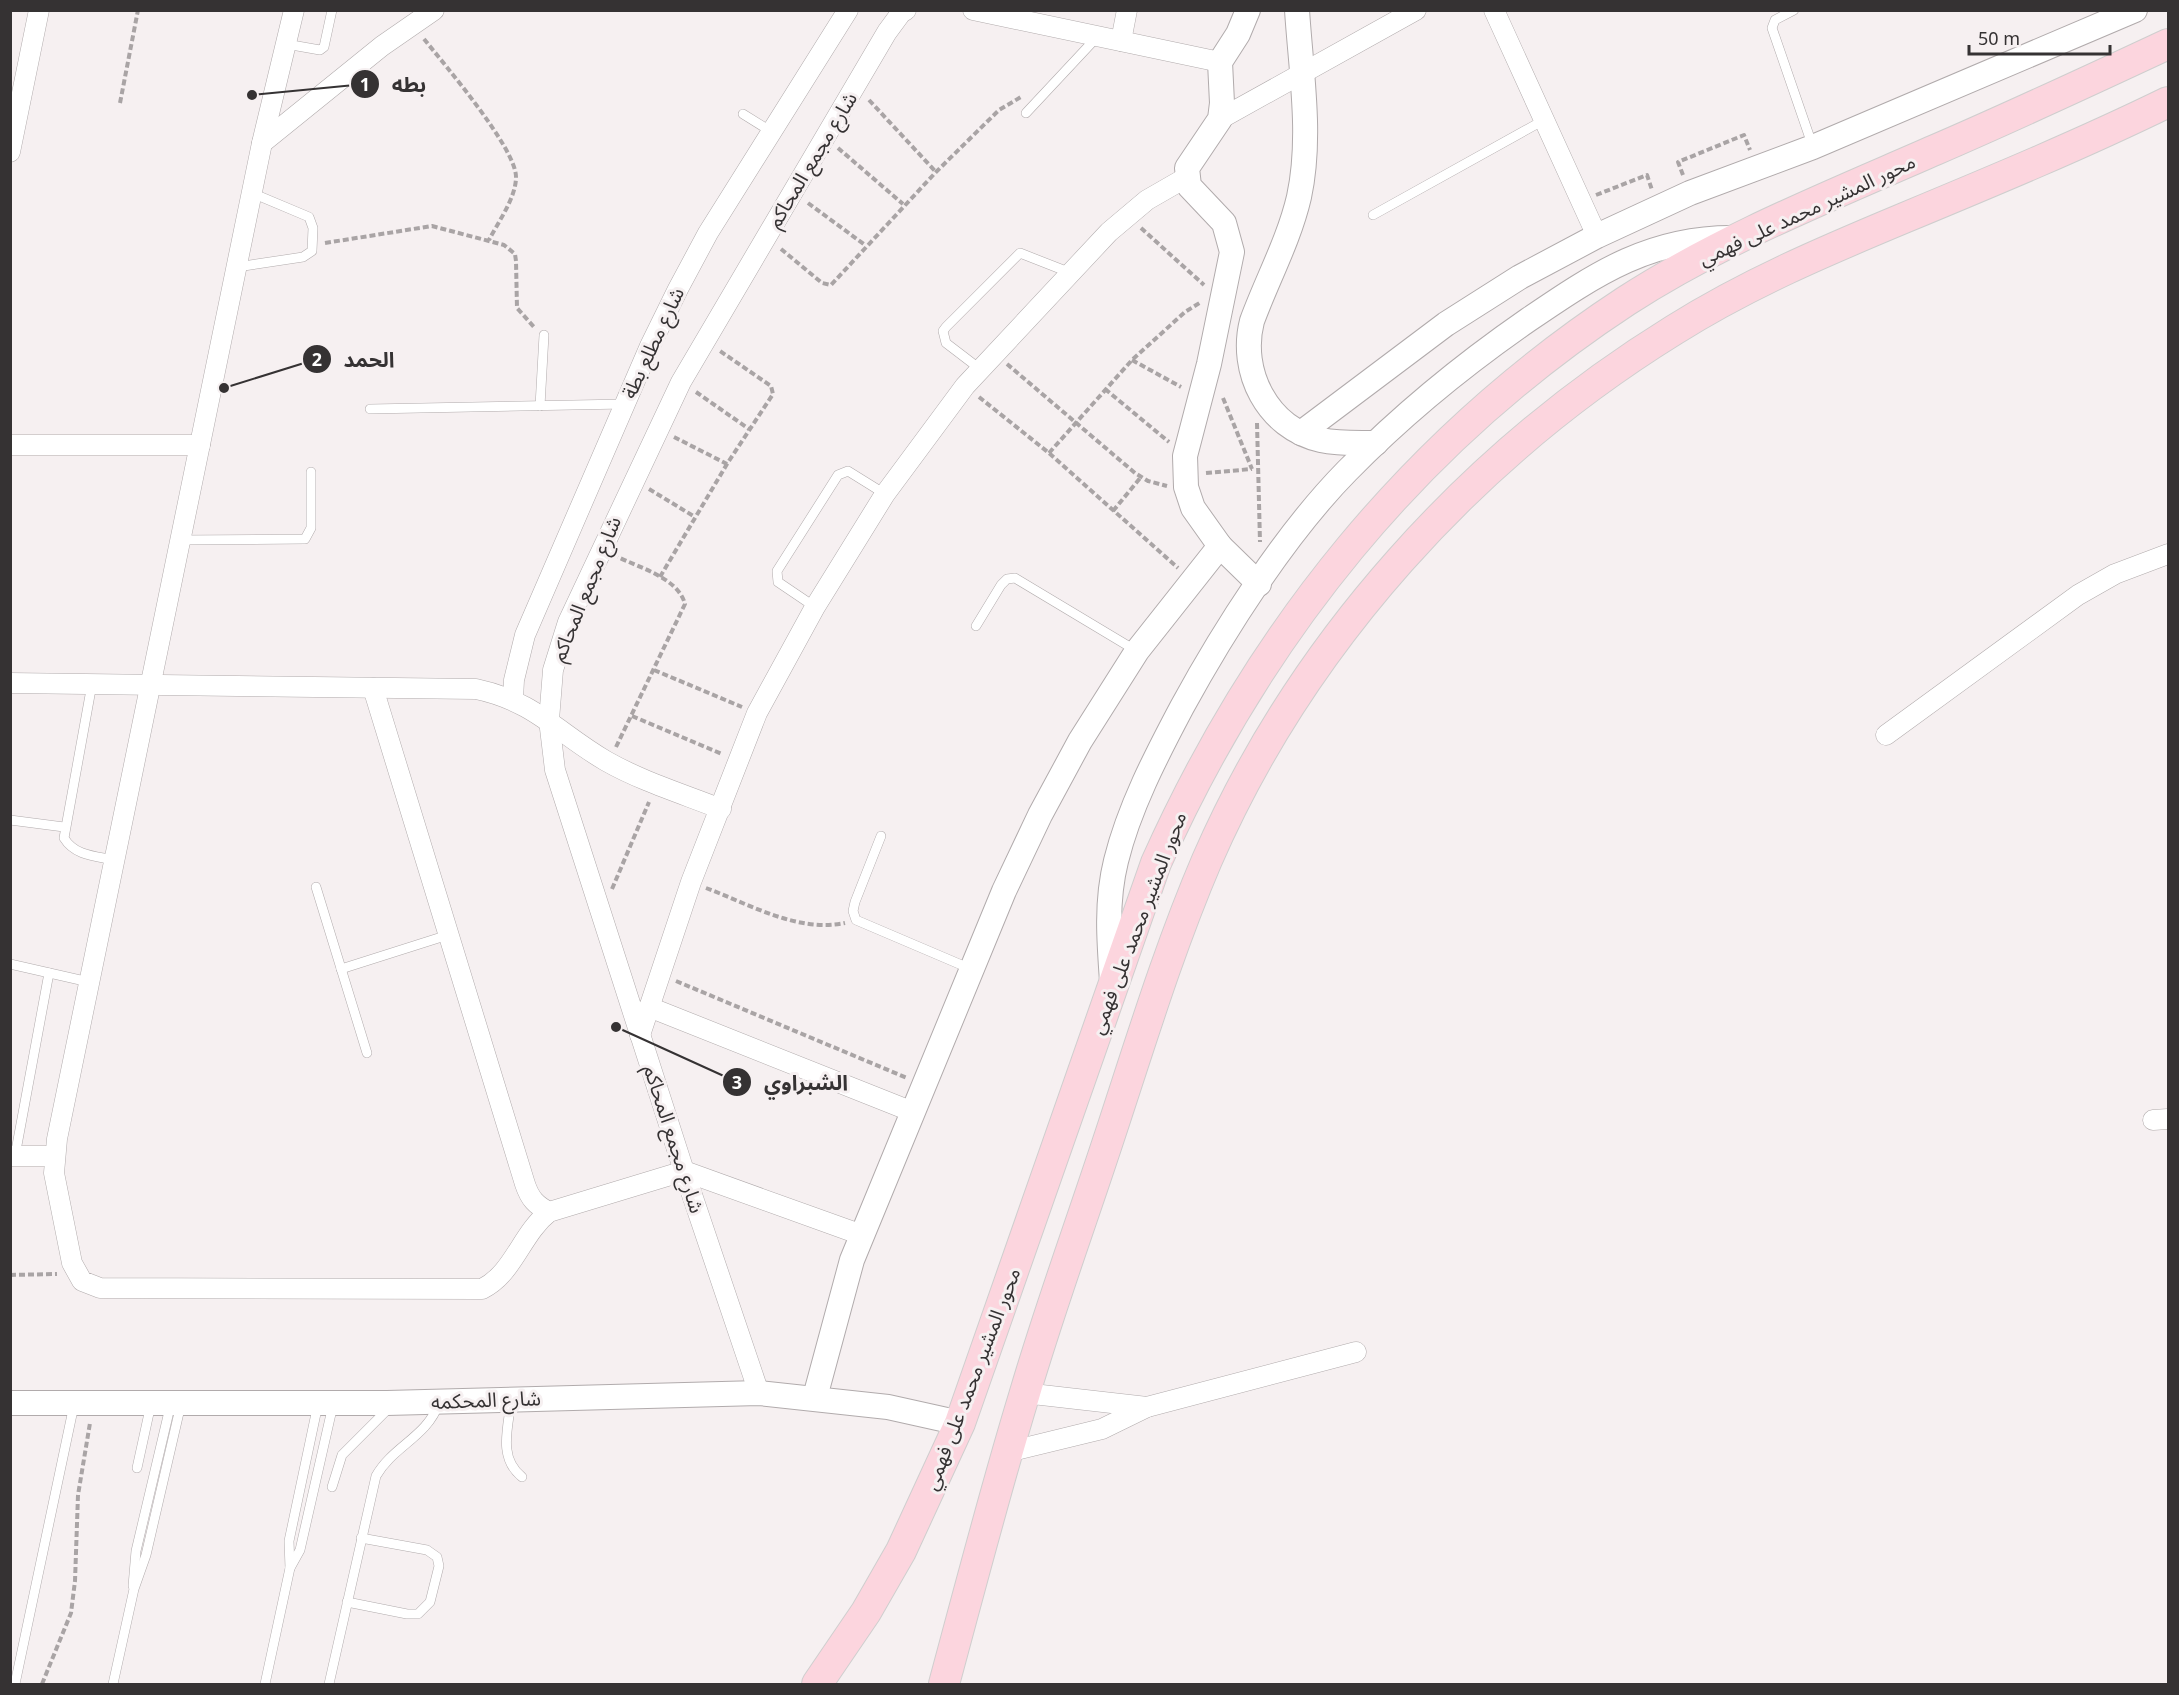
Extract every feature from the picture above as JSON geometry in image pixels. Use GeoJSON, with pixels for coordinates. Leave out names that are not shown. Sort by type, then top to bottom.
{"type":"FeatureCollection","features":[{"type":"Feature","properties":{"kind":"main road","name":"محور المشير محمد على فهمي"},"geometry":{"type":"LineString","coordinates":[[817,1684],[866,1612],[901,1551],[960,1423],[1156,863],[1203,765],[1257,672],[1291,622],[1357,537],[1405,484],[1474,417],[1549,355],[1628,300],[1738,238],[2169,44]]}},
{"type":"Feature","properties":{"kind":"main road","name":"محور المشير محمد على فهمي"},"geometry":{"type":"LineString","coordinates":[[944,1684],[1024,1393],[1168,961],[1209,856],[1233,805],[1289,707],[1358,611],[1435,523],[1521,443],[1595,384],[1673,330],[1783,269],[2102,134],[2169,102]]}},
{"type":"Feature","properties":{"kind":"street"},"geometry":{"type":"LineString","coordinates":[[10,152],[39,10]]}},
{"type":"Feature","properties":{"kind":"street"},"geometry":{"type":"LineString","coordinates":[[294,10],[262,143],[54,1156],[56,1190],[75,1274],[90,1286],[100,1288],[482,1289],[496,1282],[537,1222],[549,1212],[684,1171],[862,1235]]}},
{"type":"Feature","properties":{"kind":"street"},"geometry":{"type":"LineString","coordinates":[[262,143],[352,69],[434,10]]}},
{"type":"Feature","properties":{"kind":"street","name":"شارع مطلع بطة"},"geometry":{"type":"LineString","coordinates":[[513,699],[513,680],[525,635],[625,404],[678,289],[708,233],[848,10]]}},
{"type":"Feature","properties":{"kind":"street","name":"شارع مجمع المحاكم"},"geometry":{"type":"LineString","coordinates":[[759,1393],[684,1171],[555,770],[549,720],[553,670],[568,622],[681,382],[886,32],[906,10]]}},
{"type":"Feature","properties":{"kind":"street"},"geometry":{"type":"LineString","coordinates":[[973,10],[1220,62]]}},
{"type":"Feature","properties":{"kind":"street"},"geometry":{"type":"LineString","coordinates":[[1121,41],[1127,10]]}},
{"type":"Feature","properties":{"kind":"street"},"geometry":{"type":"LineString","coordinates":[[1248,10],[1238,34],[1220,62],[1222,103],[1220,119],[1214,131],[1191,160],[1187,177],[1194,193],[1218,215],[1228,232],[1232,252],[1220,296],[1209,364],[1185,473],[1194,508],[1220,546],[1260,583]]}},
{"type":"Feature","properties":{"kind":"street"},"geometry":{"type":"LineString","coordinates":[[1297,10],[1305,153],[1299,196],[1286,238],[1257,305],[1247,338],[1251,373],[1267,404],[1282,420],[1301,433],[1338,443],[1376,443]]}},
{"type":"Feature","properties":{"kind":"street"},"geometry":{"type":"LineString","coordinates":[[1220,119],[1416,10]]}},
{"type":"Feature","properties":{"kind":"street"},"geometry":{"type":"LineString","coordinates":[[1494,10],[1597,236]]}},
{"type":"Feature","properties":{"kind":"street"},"geometry":{"type":"LineString","coordinates":[[1301,433],[1446,324],[1520,277],[1597,236],[1690,193],[1814,147],[2135,10]]}},
{"type":"Feature","properties":{"kind":"street"},"geometry":{"type":"LineString","coordinates":[[640,1035],[691,882],[757,712],[814,607],[885,494],[965,386],[1071,273],[1127,215],[1187,177]]}},
{"type":"Feature","properties":{"kind":"street"},"geometry":{"type":"LineString","coordinates":[[1112,987],[1108,918],[1115,863],[1123,836],[1153,765],[1194,686],[1260,583],[1321,500],[1376,443],[1469,362],[1545,309],[1622,262],[1656,247],[1683,240],[1738,238]]}},
{"type":"Feature","properties":{"kind":"street"},"geometry":{"type":"LineString","coordinates":[[1220,296],[1257,305]]}},
{"type":"Feature","properties":{"kind":"street"},"geometry":{"type":"LineString","coordinates":[[10,445],[200,445]]}},
{"type":"Feature","properties":{"kind":"street"},"geometry":{"type":"LineString","coordinates":[[815,1397],[844,1285],[862,1235],[1004,891],[1040,815],[1080,741],[1137,651],[1220,546]]}},
{"type":"Feature","properties":{"kind":"street"},"geometry":{"type":"LineString","coordinates":[[1886,735],[2078,596],[2115,574],[2169,554]]}},
{"type":"Feature","properties":{"kind":"street"},"geometry":{"type":"LineString","coordinates":[[10,683],[476,689],[513,699],[549,720],[577,743],[609,762],[720,809]]}},
{"type":"Feature","properties":{"kind":"street"},"geometry":{"type":"LineString","coordinates":[[373,688],[529,1197],[549,1212]]}},
{"type":"Feature","properties":{"kind":"street"},"geometry":{"type":"LineString","coordinates":[[649,1007],[913,1112]]}},
{"type":"Feature","properties":{"kind":"street"},"geometry":{"type":"LineString","coordinates":[[13,1156],[54,1156]]}},
{"type":"Feature","properties":{"kind":"street"},"geometry":{"type":"LineString","coordinates":[[1008,1452],[1102,1429],[1147,1407],[1356,1352]]}},
{"type":"Feature","properties":{"kind":"street","name":"شارع المحكمه"},"geometry":{"type":"LineString","coordinates":[[10,1403],[326,1404],[759,1393],[815,1397],[888,1407],[960,1423]]}},
{"type":"Feature","properties":{"kind":"street"},"geometry":{"type":"LineString","coordinates":[[1024,1393],[1147,1407]]}},
{"type":"Feature","properties":{"kind":"lane"},"geometry":{"type":"LineString","coordinates":[[286,44],[320,50],[324,47],[332,10]]}},
{"type":"Feature","properties":{"kind":"lane"},"geometry":{"type":"LineString","coordinates":[[1794,10],[1775,20],[1772,28],[1814,147]]}},
{"type":"Feature","properties":{"kind":"lane"},"geometry":{"type":"LineString","coordinates":[[1026,113],[1098,36]]}},
{"type":"Feature","properties":{"kind":"lane"},"geometry":{"type":"LineString","coordinates":[[743,114],[772,132]]}},
{"type":"Feature","properties":{"kind":"lane"},"geometry":{"type":"LineString","coordinates":[[1373,215],[1544,120]]}},
{"type":"Feature","properties":{"kind":"lane"},"geometry":{"type":"LineString","coordinates":[[237,267],[303,257],[308,255],[313,245],[312,222],[309,217],[252,193]]}},
{"type":"Feature","properties":{"kind":"lane"},"geometry":{"type":"LineString","coordinates":[[980,369],[946,343],[943,332],[946,327],[1020,254],[1071,273]]}},
{"type":"Feature","properties":{"kind":"lane"},"geometry":{"type":"LineString","coordinates":[[540,406],[544,335]]}},
{"type":"Feature","properties":{"kind":"lane"},"geometry":{"type":"LineString","coordinates":[[370,409],[625,404]]}},
{"type":"Feature","properties":{"kind":"lane"},"geometry":{"type":"LineString","coordinates":[[814,607],[777,582],[777,571],[838,475],[848,471],[885,494]]}},
{"type":"Feature","properties":{"kind":"lane"},"geometry":{"type":"LineString","coordinates":[[180,540],[305,539],[311,528],[311,472]]}},
{"type":"Feature","properties":{"kind":"lane"},"geometry":{"type":"LineString","coordinates":[[976,626],[1001,585],[1007,579],[1015,578],[1137,651]]}},
{"type":"Feature","properties":{"kind":"lane"},"geometry":{"type":"LineString","coordinates":[[92,684],[64,827],[64,838],[69,848],[79,853],[115,860]]}},
{"type":"Feature","properties":{"kind":"lane"},"geometry":{"type":"LineString","coordinates":[[10,820],[64,827]]}},
{"type":"Feature","properties":{"kind":"lane"},"geometry":{"type":"LineString","coordinates":[[881,836],[855,902],[853,911],[856,920],[864,926],[973,970]]}},
{"type":"Feature","properties":{"kind":"lane"},"geometry":{"type":"LineString","coordinates":[[316,887],[367,1053]]}},
{"type":"Feature","properties":{"kind":"lane"},"geometry":{"type":"LineString","coordinates":[[341,969],[448,935]]}},
{"type":"Feature","properties":{"kind":"lane"},"geometry":{"type":"LineString","coordinates":[[10,964],[88,982]]}},
{"type":"Feature","properties":{"kind":"lane"},"geometry":{"type":"LineString","coordinates":[[13,1156],[15,1130],[49,973]]}},
{"type":"Feature","properties":{"kind":"lane"},"geometry":{"type":"LineString","coordinates":[[512,1400],[506,1451],[512,1467],[522,1477]]}},
{"type":"Feature","properties":{"kind":"lane"},"geometry":{"type":"LineString","coordinates":[[329,1684],[373,1486],[381,1467],[396,1451],[423,1431],[440,1401]]}},
{"type":"Feature","properties":{"kind":"lane"},"geometry":{"type":"LineString","coordinates":[[15,1684],[84,1402]]}},
{"type":"Feature","properties":{"kind":"lane"},"geometry":{"type":"LineString","coordinates":[[137,1467],[168,1402]]}},
{"type":"Feature","properties":{"kind":"lane"},"geometry":{"type":"LineString","coordinates":[[113,1684],[134,1589],[135,1551],[168,1402]]}},
{"type":"Feature","properties":{"kind":"lane"},"geometry":{"type":"LineString","coordinates":[[332,1487],[342,1455],[393,1403]]}},
{"type":"Feature","properties":{"kind":"lane"},"geometry":{"type":"LineString","coordinates":[[265,1684],[290,1568],[289,1541],[326,1404]]}},
{"type":"Feature","properties":{"kind":"lane"},"geometry":{"type":"LineString","coordinates":[[290,1568],[300,1550],[326,1404]]}},
{"type":"Feature","properties":{"kind":"lane"},"geometry":{"type":"LineString","coordinates":[[347,1602],[407,1614],[418,1614],[430,1602],[439,1571],[436,1557],[427,1550],[361,1538]]}},
{"type":"Feature","properties":{"kind":"path"},"geometry":{"type":"LineString","coordinates":[[120,103],[138,10]]}},
{"type":"Feature","properties":{"kind":"path"},"geometry":{"type":"LineString","coordinates":[[412,24],[474,101],[514,167],[514,187],[489,240]]}},
{"type":"Feature","properties":{"kind":"path"},"geometry":{"type":"LineString","coordinates":[[856,86],[936,172]]}},
{"type":"Feature","properties":{"kind":"path"},"geometry":{"type":"LineString","coordinates":[[767,236],[826,285],[834,282],[903,204],[1006,105],[1029,94],[1047,93]]}},
{"type":"Feature","properties":{"kind":"path"},"geometry":{"type":"LineString","coordinates":[[1690,193],[1678,162],[1744,135],[1757,169]]}},
{"type":"Feature","properties":{"kind":"path"},"geometry":{"type":"LineString","coordinates":[[825,138],[903,204]]}},
{"type":"Feature","properties":{"kind":"path"},"geometry":{"type":"LineString","coordinates":[[1581,200],[1647,175],[1658,207]]}},
{"type":"Feature","properties":{"kind":"path"},"geometry":{"type":"LineString","coordinates":[[794,192],[865,245]]}},
{"type":"Feature","properties":{"kind":"path"},"geometry":{"type":"LineString","coordinates":[[1127,215],[1220,296]]}},
{"type":"Feature","properties":{"kind":"path"},"geometry":{"type":"LineString","coordinates":[[313,245],[421,226],[442,227],[504,245],[515,254],[517,308],[525,319],[544,335]]}},
{"type":"Feature","properties":{"kind":"path"},"geometry":{"type":"LineString","coordinates":[[1049,453],[1131,360],[1196,303],[1220,296]]}},
{"type":"Feature","properties":{"kind":"path"},"geometry":{"type":"LineString","coordinates":[[660,577],[727,464],[771,398],[773,390],[704,340]]}},
{"type":"Feature","properties":{"kind":"path"},"geometry":{"type":"LineString","coordinates":[[995,354],[1141,477],[1159,484],[1185,473],[1258,469]]}},
{"type":"Feature","properties":{"kind":"path"},"geometry":{"type":"LineString","coordinates":[[1131,360],[1201,398]]}},
{"type":"Feature","properties":{"kind":"path"},"geometry":{"type":"LineString","coordinates":[[1209,364],[1252,469]]}},
{"type":"Feature","properties":{"kind":"path"},"geometry":{"type":"LineString","coordinates":[[681,382],[749,429]]}},
{"type":"Feature","properties":{"kind":"path"},"geometry":{"type":"LineString","coordinates":[[965,386],[1049,453],[1192,581]]}},
{"type":"Feature","properties":{"kind":"path"},"geometry":{"type":"LineString","coordinates":[[1106,389],[1185,473]]}},
{"type":"Feature","properties":{"kind":"path"},"geometry":{"type":"LineString","coordinates":[[1257,422],[1260,583]]}},
{"type":"Feature","properties":{"kind":"path"},"geometry":{"type":"LineString","coordinates":[[657,429],[727,464]]}},
{"type":"Feature","properties":{"kind":"path"},"geometry":{"type":"LineString","coordinates":[[1113,511],[1141,477]]}},
{"type":"Feature","properties":{"kind":"path"},"geometry":{"type":"LineString","coordinates":[[633,480],[695,517]]}},
{"type":"Feature","properties":{"kind":"path"},"geometry":{"type":"LineString","coordinates":[[601,548],[674,585],[682,593],[685,604],[609,762]]}},
{"type":"Feature","properties":{"kind":"path"},"geometry":{"type":"LineString","coordinates":[[654,670],[757,712]]}},
{"type":"Feature","properties":{"kind":"path"},"geometry":{"type":"LineString","coordinates":[[632,716],[737,760]]}},
{"type":"Feature","properties":{"kind":"path"},"geometry":{"type":"LineString","coordinates":[[601,914],[657,783]]}},
{"type":"Feature","properties":{"kind":"path"},"geometry":{"type":"LineString","coordinates":[[691,882],[792,921],[813,925],[835,925],[856,920]]}},
{"type":"Feature","properties":{"kind":"path"},"geometry":{"type":"LineString","coordinates":[[660,975],[924,1086]]}},
{"type":"Feature","properties":{"kind":"path"},"geometry":{"type":"LineString","coordinates":[[10,1275],[75,1274]]}},
{"type":"Feature","properties":{"kind":"path"},"geometry":{"type":"LineString","coordinates":[[42,1684],[71,1613],[75,1581],[84,1402]]}},
{"type":"Feature","properties":{"kind":"place","name":"بطه"},"geometry":{"type":"Point","coordinates":[252,95]}},
{"type":"Feature","properties":{"kind":"place","name":"الحمد"},"geometry":{"type":"Point","coordinates":[224,388]}},
{"type":"Feature","properties":{"kind":"place","name":"الشبراوي"},"geometry":{"type":"Point","coordinates":[616,1027]}}]}
